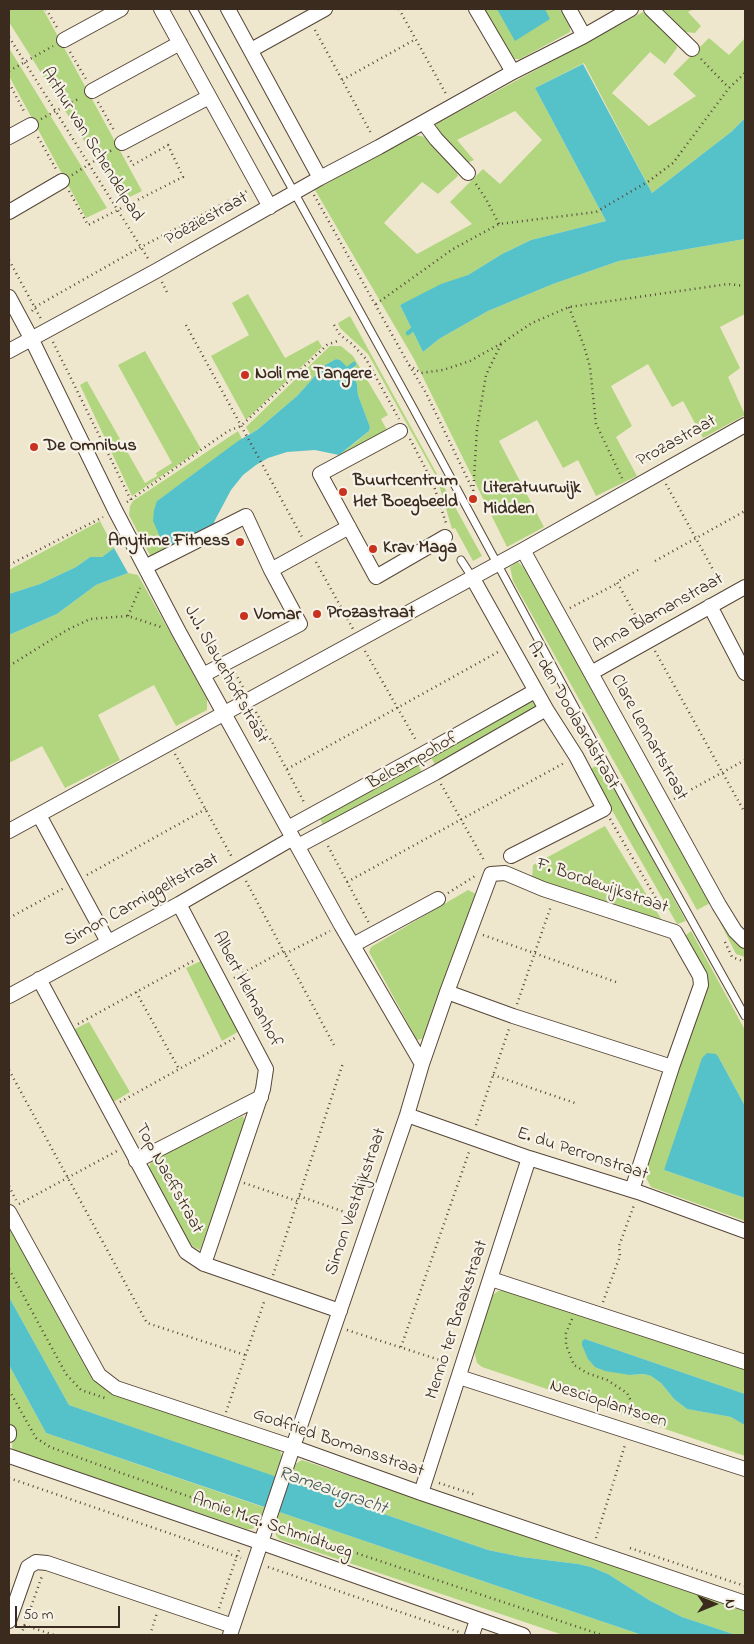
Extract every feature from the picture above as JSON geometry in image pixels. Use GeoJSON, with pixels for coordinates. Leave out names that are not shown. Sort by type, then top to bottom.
{"type":"FeatureCollection","features":[{"type":"Feature","properties":{"kind":"street"},"geometry":{"type":"LineString","coordinates":[[64,40],[121,9]]}},
{"type":"Feature","properties":{"kind":"street"},"geometry":{"type":"LineString","coordinates":[[161,9],[270,207]]}},
{"type":"Feature","properties":{"kind":"street"},"geometry":{"type":"LineString","coordinates":[[228,9],[251,50],[314,182]]}},
{"type":"Feature","properties":{"kind":"street"},"geometry":{"type":"LineString","coordinates":[[251,50],[325,9]]}},
{"type":"Feature","properties":{"kind":"street"},"geometry":{"type":"LineString","coordinates":[[476,9],[513,72]]}},
{"type":"Feature","properties":{"kind":"street"},"geometry":{"type":"LineString","coordinates":[[569,9],[584,36]]}},
{"type":"Feature","properties":{"kind":"street","name":"Poëziestraat"},"geometry":{"type":"LineString","coordinates":[[9,351],[424,123],[513,72],[584,36],[631,9]]}},
{"type":"Feature","properties":{"kind":"street"},"geometry":{"type":"LineString","coordinates":[[651,9],[692,49]]}},
{"type":"Feature","properties":{"kind":"street"},"geometry":{"type":"LineString","coordinates":[[92,91],[180,43]]}},
{"type":"Feature","properties":{"kind":"street"},"geometry":{"type":"LineString","coordinates":[[122,143],[210,97]]}},
{"type":"Feature","properties":{"kind":"street"},"geometry":{"type":"LineString","coordinates":[[424,123],[436,139],[468,173]]}},
{"type":"Feature","properties":{"kind":"street"},"geometry":{"type":"LineString","coordinates":[[9,137],[31,125]]}},
{"type":"Feature","properties":{"kind":"street"},"geometry":{"type":"LineString","coordinates":[[9,212],[62,181]]}},
{"type":"Feature","properties":{"kind":"street","name":"J.J. Slauerhoffstraat"},"geometry":{"type":"LineString","coordinates":[[9,297],[115,510],[179,632],[341,925],[422,1064]]}},
{"type":"Feature","properties":{"kind":"street","name":"Prozastraat"},"geometry":{"type":"LineString","coordinates":[[472,577],[745,425]]}},
{"type":"Feature","properties":{"kind":"street"},"geometry":{"type":"LineString","coordinates":[[400,431],[320,474],[376,577],[445,537]]}},
{"type":"Feature","properties":{"kind":"street"},"geometry":{"type":"LineString","coordinates":[[145,567],[246,516],[271,570],[300,624],[203,675]]}},
{"type":"Feature","properties":{"kind":"street"},"geometry":{"type":"LineString","coordinates":[[271,570],[349,528]]}},
{"type":"Feature","properties":{"kind":"street","name":"Clare Lennartstraat"},"geometry":{"type":"LineString","coordinates":[[523,550],[719,905],[735,931],[745,940]]}},
{"type":"Feature","properties":{"kind":"street"},"geometry":{"type":"LineString","coordinates":[[9,831],[472,577]]}},
{"type":"Feature","properties":{"kind":"street","name":"A. den Doolaardstraat"},"geometry":{"type":"LineString","coordinates":[[472,577],[535,691],[576,756],[604,808],[511,856]]}},
{"type":"Feature","properties":{"kind":"street","name":"Anna Blamanstraat"},"geometry":{"type":"LineString","coordinates":[[591,673],[745,587]]}},
{"type":"Feature","properties":{"kind":"street"},"geometry":{"type":"LineString","coordinates":[[710,606],[745,673]]}},
{"type":"Feature","properties":{"kind":"street","name":"Belcampohof"},"geometry":{"type":"LineString","coordinates":[[293,838],[423,754],[535,691]]}},
{"type":"Feature","properties":{"kind":"street","name":"Belcampohof"},"geometry":{"type":"LineString","coordinates":[[293,838],[435,773],[546,710]]}},
{"type":"Feature","properties":{"kind":"street"},"geometry":{"type":"LineString","coordinates":[[38,815],[108,942]]}},
{"type":"Feature","properties":{"kind":"street","name":"Simon Carmiggeltstraat"},"geometry":{"type":"LineString","coordinates":[[9,996],[179,904],[293,838]]}},
{"type":"Feature","properties":{"kind":"street","name":"F. Bordewijkstraat"},"geometry":{"type":"LineString","coordinates":[[492,874],[505,873],[543,889],[675,932],[700,976],[701,985],[672,1067],[635,1191]]}},
{"type":"Feature","properties":{"kind":"street","name":"Simon Vestdijkstraat"},"geometry":{"type":"LineString","coordinates":[[232,1631],[293,1447],[341,1328],[340,1311],[407,1115],[422,1064],[492,874]]}},
{"type":"Feature","properties":{"kind":"street"},"geometry":{"type":"LineString","coordinates":[[353,945],[438,899]]}},
{"type":"Feature","properties":{"kind":"street","name":"Albert Helmanhof"},"geometry":{"type":"LineString","coordinates":[[179,904],[266,1069],[261,1097],[204,1264]]}},
{"type":"Feature","properties":{"kind":"street","name":"Top Naeffstraat"},"geometry":{"type":"LineString","coordinates":[[39,979],[186,1252],[204,1264],[340,1311]]}},
{"type":"Feature","properties":{"kind":"street"},"geometry":{"type":"LineString","coordinates":[[447,992],[513,1016],[672,1067]]}},
{"type":"Feature","properties":{"kind":"street"},"geometry":{"type":"LineString","coordinates":[[136,1161],[261,1097]]}},
{"type":"Feature","properties":{"kind":"street","name":"E. du Perronstraat"},"geometry":{"type":"LineString","coordinates":[[407,1115],[529,1158],[635,1191],[745,1231]]}},
{"type":"Feature","properties":{"kind":"street","name":"Menno ter Braakstraat"},"geometry":{"type":"LineString","coordinates":[[421,1493],[529,1158]]}},
{"type":"Feature","properties":{"kind":"street","name":"Godfried Bomansstraat"},"geometry":{"type":"LineString","coordinates":[[16,1208],[99,1375],[116,1388],[745,1603]]}},
{"type":"Feature","properties":{"kind":"street"},"geometry":{"type":"LineString","coordinates":[[491,1279],[745,1362]]}},
{"type":"Feature","properties":{"kind":"street","name":"Nescioplantsoen"},"geometry":{"type":"LineString","coordinates":[[461,1372],[630,1432],[745,1469]]}},
{"type":"Feature","properties":{"kind":"street","name":"Annie M.G. Schmidtweg"},"geometry":{"type":"LineString","coordinates":[[9,1456],[523,1635]]}},
{"type":"Feature","properties":{"kind":"street"},"geometry":{"type":"LineString","coordinates":[[9,1621],[28,1567],[36,1562],[47,1563],[215,1620],[232,1631]]}},
{"type":"Feature","properties":{"kind":"street"},"geometry":{"type":"LineString","coordinates":[[466,1634],[477,1620]]}},
{"type":"Feature","properties":{"kind":"lane"},"geometry":{"type":"LineString","coordinates":[[193,9],[412,406],[639,826],[745,1016]]}},
{"type":"Feature","properties":{"kind":"lane"},"geometry":{"type":"LineString","coordinates":[[461,560],[472,577]]}},
{"type":"Feature","properties":{"kind":"path"},"geometry":{"type":"LineString","coordinates":[[9,83],[88,225],[183,176],[168,145],[133,165],[46,9]]}},
{"type":"Feature","properties":{"kind":"path"},"geometry":{"type":"LineString","coordinates":[[399,9],[453,106]]}},
{"type":"Feature","properties":{"kind":"path"},"geometry":{"type":"LineString","coordinates":[[308,18],[379,147]]}},
{"type":"Feature","properties":{"kind":"path","name":"Arthur van Schendelpad"},"geometry":{"type":"LineString","coordinates":[[9,37],[168,292]]}},
{"type":"Feature","properties":{"kind":"path"},"geometry":{"type":"LineString","coordinates":[[342,80],[416,38]]}},
{"type":"Feature","properties":{"kind":"path"},"geometry":{"type":"LineString","coordinates":[[9,71],[64,40]]}},
{"type":"Feature","properties":{"kind":"path"},"geometry":{"type":"LineString","coordinates":[[692,49],[729,88]]}},
{"type":"Feature","properties":{"kind":"path"},"geometry":{"type":"LineString","coordinates":[[376,304],[453,249],[499,224],[596,212],[650,181],[673,163],[729,88],[744,75]]}},
{"type":"Feature","properties":{"kind":"path"},"geometry":{"type":"LineString","coordinates":[[31,125],[92,91]]}},
{"type":"Feature","properties":{"kind":"path"},"geometry":{"type":"LineString","coordinates":[[62,181],[122,143]]}},
{"type":"Feature","properties":{"kind":"path"},"geometry":{"type":"LineString","coordinates":[[468,173],[486,199],[499,224]]}},
{"type":"Feature","properties":{"kind":"path"},"geometry":{"type":"LineString","coordinates":[[314,182],[376,304],[426,393],[473,490]]}},
{"type":"Feature","properties":{"kind":"path"},"geometry":{"type":"LineString","coordinates":[[23,323],[34,306],[258,185]]}},
{"type":"Feature","properties":{"kind":"path"},"geometry":{"type":"LineString","coordinates":[[9,260],[131,500]]}},
{"type":"Feature","properties":{"kind":"path"},"geometry":{"type":"LineString","coordinates":[[409,365],[421,373],[443,370],[470,361],[532,323],[569,307],[728,284],[745,286]]}},
{"type":"Feature","properties":{"kind":"path"},"geometry":{"type":"LineString","coordinates":[[569,307],[590,367],[596,424],[629,490]]}},
{"type":"Feature","properties":{"kind":"path"},"geometry":{"type":"LineString","coordinates":[[186,325],[265,470]]}},
{"type":"Feature","properties":{"kind":"path"},"geometry":{"type":"LineString","coordinates":[[9,565],[115,510],[228,431],[242,428],[327,345],[340,340]]}},
{"type":"Feature","properties":{"kind":"path"},"geometry":{"type":"LineString","coordinates":[[473,499],[477,428],[486,375],[502,343]]}},
{"type":"Feature","properties":{"kind":"path"},"geometry":{"type":"LineString","coordinates":[[660,473],[728,597]]}},
{"type":"Feature","properties":{"kind":"path"},"geometry":{"type":"LineString","coordinates":[[655,561],[745,511]]}},
{"type":"Feature","properties":{"kind":"path"},"geometry":{"type":"LineString","coordinates":[[128,616],[136,600],[145,567]]}},
{"type":"Feature","properties":{"kind":"path"},"geometry":{"type":"LineString","coordinates":[[559,614],[618,583],[638,570]]}},
{"type":"Feature","properties":{"kind":"path"},"geometry":{"type":"LineString","coordinates":[[618,583],[745,812]]}},
{"type":"Feature","properties":{"kind":"path"},"geometry":{"type":"LineString","coordinates":[[9,666],[67,630],[90,619],[128,616],[179,632]]}},
{"type":"Feature","properties":{"kind":"path"},"geometry":{"type":"LineString","coordinates":[[287,769],[510,645]]}},
{"type":"Feature","properties":{"kind":"path"},"geometry":{"type":"LineString","coordinates":[[170,744],[335,1047]]}},
{"type":"Feature","properties":{"kind":"path"},"geometry":{"type":"LineString","coordinates":[[347,882],[576,756]]}},
{"type":"Feature","properties":{"kind":"path"},"geometry":{"type":"LineString","coordinates":[[664,805],[745,760]]}},
{"type":"Feature","properties":{"kind":"path"},"geometry":{"type":"LineString","coordinates":[[604,808],[675,932]]}},
{"type":"Feature","properties":{"kind":"path"},"geometry":{"type":"LineString","coordinates":[[9,918],[206,809]]}},
{"type":"Feature","properties":{"kind":"path"},"geometry":{"type":"LineString","coordinates":[[222,984],[341,925]]}},
{"type":"Feature","properties":{"kind":"path"},"geometry":{"type":"LineString","coordinates":[[479,943],[482,934],[616,982]]}},
{"type":"Feature","properties":{"kind":"path"},"geometry":{"type":"LineString","coordinates":[[66,1030],[206,954]]}},
{"type":"Feature","properties":{"kind":"path"},"geometry":{"type":"LineString","coordinates":[[136,992],[179,1069]]}},
{"type":"Feature","properties":{"kind":"path"},"geometry":{"type":"LineString","coordinates":[[108,1108],[246,1032]]}},
{"type":"Feature","properties":{"kind":"path"},"geometry":{"type":"LineString","coordinates":[[235,1414],[226,1412],[343,1062]]}},
{"type":"Feature","properties":{"kind":"path"},"geometry":{"type":"LineString","coordinates":[[9,1070],[146,1323],[245,1355]]}},
{"type":"Feature","properties":{"kind":"path"},"geometry":{"type":"LineString","coordinates":[[493,1075],[575,1103]]}},
{"type":"Feature","properties":{"kind":"path"},"geometry":{"type":"LineString","coordinates":[[401,1347],[474,1139]]}},
{"type":"Feature","properties":{"kind":"path"},"geometry":{"type":"LineString","coordinates":[[9,1186],[16,1208],[127,1145]]}},
{"type":"Feature","properties":{"kind":"path"},"geometry":{"type":"LineString","coordinates":[[233,1179],[297,1201]]}},
{"type":"Feature","properties":{"kind":"path"},"geometry":{"type":"LineString","coordinates":[[599,1314],[620,1256],[619,1246],[635,1191]]}},
{"type":"Feature","properties":{"kind":"path"},"geometry":{"type":"LineString","coordinates":[[299,1196],[370,1221]]}},
{"type":"Feature","properties":{"kind":"path"},"geometry":{"type":"LineString","coordinates":[[577,1307],[566,1332],[566,1345],[574,1365],[587,1373],[607,1380],[627,1393],[636,1411],[592,1551]]}},
{"type":"Feature","properties":{"kind":"path"},"geometry":{"type":"LineString","coordinates":[[341,1328],[401,1347],[461,1372]]}},
{"type":"Feature","properties":{"kind":"path"},"geometry":{"type":"LineString","coordinates":[[341,1328],[344,1339]]}},
{"type":"Feature","properties":{"kind":"path"},"geometry":{"type":"LineString","coordinates":[[9,1390],[36,1438],[50,1446],[124,1474],[269,1521],[602,1635]]}},
{"type":"Feature","properties":{"kind":"path"},"geometry":{"type":"LineString","coordinates":[[9,1478],[466,1634]]}},
{"type":"Feature","properties":{"kind":"path"},"geometry":{"type":"LineString","coordinates":[[426,1478],[483,1498]]}},
{"type":"Feature","properties":{"kind":"path"},"geometry":{"type":"LineString","coordinates":[[215,1620],[243,1536]]}},
{"type":"Feature","properties":{"kind":"path"},"geometry":{"type":"LineString","coordinates":[[624,1546],[745,1586]]}},
{"type":"Feature","properties":{"kind":"path"},"geometry":{"type":"LineString","coordinates":[[21,1635],[47,1563]]}},
{"type":"Feature","properties":{"kind":"path"},"geometry":{"type":"LineString","coordinates":[[150,1635],[161,1602]]}},
{"type":"Feature","properties":{"kind":"path"},"geometry":{"type":"LineString","coordinates":[[9,1621],[54,1635]]}},
{"type":"Feature","properties":{"kind":"green space"},"geometry":{"type":"Polygon","coordinates":[[[9,9],[43,9],[142,191],[122,201],[9,22],[9,9]]]}},
{"type":"Feature","properties":{"kind":"green space"},"geometry":{"type":"Polygon","coordinates":[[[483,9],[564,9],[570,25],[570,32],[520,59],[515,59],[510,56],[483,9]]]}},
{"type":"Feature","properties":{"kind":"green space"},"geometry":{"type":"Polygon","coordinates":[[[663,9],[693,9],[688,12],[701,26],[695,33],[685,32],[663,9]]]}},
{"type":"Feature","properties":{"kind":"green space"},"geometry":{"type":"Polygon","coordinates":[[[643,12],[654,18],[676,41],[677,48],[665,64],[650,52],[612,93],[649,126],[696,96],[673,74],[709,38],[729,55],[745,38],[745,118],[731,132],[652,193],[584,63],[535,88],[606,221],[531,240],[502,254],[468,275],[400,305],[423,352],[439,339],[488,311],[553,284],[619,261],[745,239],[745,314],[720,327],[740,368],[728,377],[745,415],[703,438],[683,401],[672,407],[648,364],[611,386],[632,426],[616,437],[637,476],[596,496],[578,460],[563,468],[537,420],[499,441],[544,527],[507,547],[414,359],[315,190],[414,135],[426,137],[455,165],[458,176],[438,194],[422,182],[384,223],[417,254],[472,224],[450,202],[483,169],[500,184],[542,140],[515,111],[457,140],[474,160],[467,163],[439,133],[436,124],[643,12]]]}},
{"type":"Feature","properties":{"kind":"green space"},"geometry":{"type":"Polygon","coordinates":[[[9,48],[107,208],[86,218],[9,76],[9,48]]]}},
{"type":"Feature","properties":{"kind":"green space"},"geometry":{"type":"Polygon","coordinates":[[[248,294],[285,358],[318,340],[322,347],[246,420],[211,356],[249,335],[232,303],[248,294]]]}},
{"type":"Feature","properties":{"kind":"green space"},"geometry":{"type":"Polygon","coordinates":[[[350,316],[482,556],[473,561],[455,528],[452,529],[437,478],[368,354],[340,328],[338,323],[350,316]]]}},
{"type":"Feature","properties":{"kind":"green space"},"geometry":{"type":"Polygon","coordinates":[[[330,346],[341,346],[353,356],[388,415],[381,419],[387,430],[340,460],[339,455],[369,431],[370,427],[358,395],[357,384],[340,360],[336,359],[325,365],[297,396],[250,434],[246,427],[330,346]]]}},
{"type":"Feature","properties":{"kind":"green space"},"geometry":{"type":"Polygon","coordinates":[[[145,351],[201,449],[132,496],[80,385],[87,381],[145,483],[157,476],[156,473],[172,463],[118,365],[145,351]]]}},
{"type":"Feature","properties":{"kind":"green space"},"geometry":{"type":"Polygon","coordinates":[[[238,431],[242,439],[157,501],[169,551],[153,561],[129,515],[130,506],[133,501],[238,431]]]}},
{"type":"Feature","properties":{"kind":"green space"},"geometry":{"type":"Polygon","coordinates":[[[100,521],[114,548],[102,557],[90,557],[76,567],[40,584],[9,594],[9,570],[100,521]]]}},
{"type":"Feature","properties":{"kind":"green space"},"geometry":{"type":"Polygon","coordinates":[[[518,562],[528,571],[712,902],[697,910],[513,581],[510,567],[518,562]]]}},
{"type":"Feature","properties":{"kind":"green space"},"geometry":{"type":"Polygon","coordinates":[[[128,573],[138,575],[207,699],[207,710],[176,726],[154,685],[98,715],[120,760],[65,788],[42,746],[9,763],[9,635],[57,614],[96,585],[128,573]]]}},
{"type":"Feature","properties":{"kind":"green space"},"geometry":{"type":"Polygon","coordinates":[[[531,698],[539,711],[437,768],[429,754],[531,698]]]}},
{"type":"Feature","properties":{"kind":"green space"},"geometry":{"type":"Polygon","coordinates":[[[417,762],[423,775],[325,829],[318,815],[417,762]]]}},
{"type":"Feature","properties":{"kind":"green space"},"geometry":{"type":"Polygon","coordinates":[[[600,763],[686,921],[677,924],[589,770],[600,763]]]}},
{"type":"Feature","properties":{"kind":"green space"},"geometry":{"type":"Polygon","coordinates":[[[605,826],[663,922],[532,879],[533,865],[605,826]]]}},
{"type":"Feature","properties":{"kind":"green space"},"geometry":{"type":"Polygon","coordinates":[[[468,890],[476,894],[425,1038],[417,1040],[369,952],[371,947],[468,890]]]}},
{"type":"Feature","properties":{"kind":"green space"},"geometry":{"type":"Polygon","coordinates":[[[720,913],[745,947],[745,957],[736,954],[717,916],[720,913]]]}},
{"type":"Feature","properties":{"kind":"green space"},"geometry":{"type":"Polygon","coordinates":[[[691,931],[745,1030],[745,1106],[719,1058],[664,1170],[745,1198],[745,1221],[651,1187],[645,1176],[645,1170],[706,988],[685,936],[691,931]]]}},
{"type":"Feature","properties":{"kind":"green space"},"geometry":{"type":"Polygon","coordinates":[[[205,959],[241,1030],[222,1041],[186,968],[205,959]]]}},
{"type":"Feature","properties":{"kind":"green space"},"geometry":{"type":"Polygon","coordinates":[[[89,1022],[130,1092],[110,1104],[71,1031],[89,1022]]]}},
{"type":"Feature","properties":{"kind":"green space"},"geometry":{"type":"Polygon","coordinates":[[[243,1116],[246,1126],[200,1250],[190,1245],[148,1172],[151,1160],[243,1116]]]}},
{"type":"Feature","properties":{"kind":"green space"},"geometry":{"type":"Polygon","coordinates":[[[9,1222],[92,1372],[277,1448],[283,1458],[276,1477],[69,1405],[9,1297],[9,1222]]]}},
{"type":"Feature","properties":{"kind":"green space"},"geometry":{"type":"Polygon","coordinates":[[[512,1290],[745,1369],[745,1394],[585,1339],[630,1375],[644,1374],[651,1376],[661,1383],[674,1399],[687,1409],[731,1417],[742,1422],[745,1425],[745,1456],[482,1367],[477,1363],[474,1351],[493,1295],[498,1291],[512,1290]]]}},
{"type":"Feature","properties":{"kind":"green space"},"geometry":{"type":"Polygon","coordinates":[[[9,1365],[46,1433],[266,1508],[260,1525],[247,1529],[14,1451],[12,1447],[13,1434],[9,1422],[9,1365]]]}},
{"type":"Feature","properties":{"kind":"green space"},"geometry":{"type":"Polygon","coordinates":[[[302,1460],[745,1609],[745,1635],[736,1635],[682,1617],[649,1600],[608,1574],[591,1567],[488,1550],[289,1481],[295,1464],[302,1460]]]}},
{"type":"Feature","properties":{"kind":"green space"},"geometry":{"type":"Polygon","coordinates":[[[279,1512],[642,1635],[563,1635],[281,1540],[277,1537],[273,1528],[279,1512]]]}},
{"type":"Feature","properties":{"kind":"water"},"geometry":{"type":"Polygon","coordinates":[[[497,9],[545,9],[550,19],[515,41],[497,9]]]}},
{"type":"Feature","properties":{"kind":"water"},"geometry":{"type":"Polygon","coordinates":[[[583,64],[652,193],[731,132],[745,118],[745,239],[619,261],[553,284],[488,311],[439,339],[423,352],[400,305],[441,284],[468,275],[502,254],[531,240],[606,221],[535,88],[583,64]]]}},
{"type":"Feature","properties":{"kind":"water"},"geometry":{"type":"Polygon","coordinates":[[[336,359],[340,360],[352,372],[370,427],[369,431],[339,455],[315,450],[287,452],[268,458],[243,475],[231,490],[214,522],[217,526],[169,551],[165,548],[153,521],[157,501],[238,441],[257,430],[297,396],[325,365],[336,359]]]}},
{"type":"Feature","properties":{"kind":"water"},"geometry":{"type":"Polygon","coordinates":[[[114,548],[128,573],[96,585],[57,614],[9,635],[9,594],[40,584],[76,567],[90,557],[102,557],[114,548]]]}},
{"type":"Feature","properties":{"kind":"water"},"geometry":{"type":"Polygon","coordinates":[[[707,1053],[716,1054],[719,1058],[745,1106],[745,1198],[664,1170],[702,1058],[707,1053]]]}},
{"type":"Feature","properties":{"kind":"water"},"geometry":{"type":"Polygon","coordinates":[[[9,1297],[69,1405],[488,1550],[591,1567],[608,1574],[649,1600],[682,1617],[736,1635],[642,1635],[46,1433],[9,1365],[9,1297]]]}},
{"type":"Feature","properties":{"kind":"water"},"geometry":{"type":"Polygon","coordinates":[[[585,1339],[745,1394],[745,1425],[731,1417],[687,1409],[674,1399],[661,1383],[651,1376],[605,1371],[595,1367],[588,1359],[582,1345],[582,1341],[585,1339]]]}},
{"type":"Feature","properties":{"kind":"waterway"},"geometry":{"type":"LineString","coordinates":[[408,333],[417,326]]}},
{"type":"Feature","properties":{"kind":"waterway"},"geometry":{"type":"LineString","coordinates":[[345,371],[354,364]]}},
{"type":"Feature","properties":{"kind":"place","name":"Noli me Tangere"},"geometry":{"type":"Point","coordinates":[245,375]}},
{"type":"Feature","properties":{"kind":"place","name":"De Omnibus"},"geometry":{"type":"Point","coordinates":[34,447]}},
{"type":"Feature","properties":{"kind":"place","name":"Buurtcentrum Het Boegbeeld"},"geometry":{"type":"Point","coordinates":[343,492]}},
{"type":"Feature","properties":{"kind":"place","name":"Literatuurwijk Midden"},"geometry":{"type":"Point","coordinates":[473,499]}},
{"type":"Feature","properties":{"kind":"place","name":"Anytime Fitness"},"geometry":{"type":"Point","coordinates":[240,542]}},
{"type":"Feature","properties":{"kind":"place","name":"Krav Maga"},"geometry":{"type":"Point","coordinates":[373,549]}},
{"type":"Feature","properties":{"kind":"place","name":"Prozastraat"},"geometry":{"type":"Point","coordinates":[317,614]}},
{"type":"Feature","properties":{"kind":"place","name":"Vomar"},"geometry":{"type":"Point","coordinates":[244,616]}},
{"type":"Feature","properties":{"kind":"water label","name":"Rameaugracht"},"geometry":{"type":"Point","coordinates":[332,1492]}}]}
